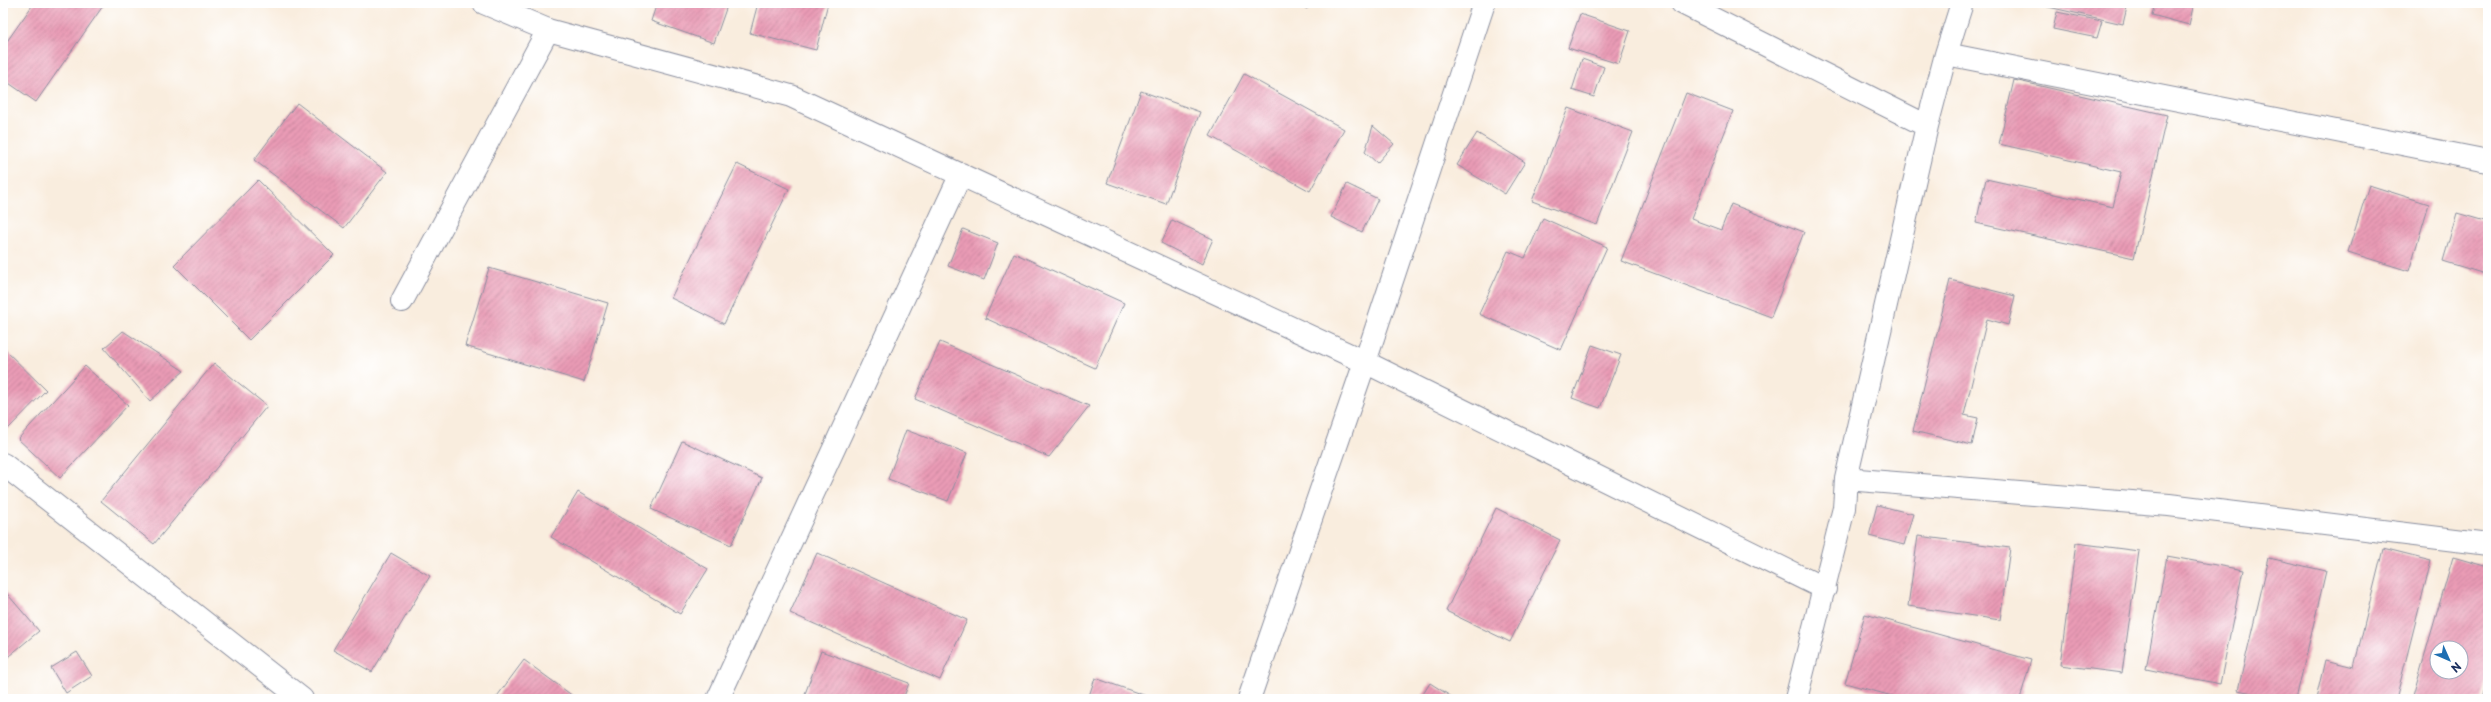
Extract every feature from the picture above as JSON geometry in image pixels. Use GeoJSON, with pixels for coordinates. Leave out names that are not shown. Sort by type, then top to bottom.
{"type":"FeatureCollection","features":[{"type":"Feature","properties":{"kind":"street"},"geometry":{"type":"LineString","coordinates":[[484,3],[548,30],[791,96],[1365,362],[1825,588]]}},
{"type":"Feature","properties":{"kind":"street"},"geometry":{"type":"LineString","coordinates":[[1249,699],[1365,362],[1484,3]]}},
{"type":"Feature","properties":{"kind":"street"},"geometry":{"type":"LineString","coordinates":[[1682,3],[1927,126]]}},
{"type":"Feature","properties":{"kind":"street"},"geometry":{"type":"LineString","coordinates":[[1796,699],[1844,508],[1846,479],[1927,126],[1946,54],[1962,3]]}},
{"type":"Feature","properties":{"kind":"street"},"geometry":{"type":"LineString","coordinates":[[402,301],[548,30]]}},
{"type":"Feature","properties":{"kind":"street"},"geometry":{"type":"LineString","coordinates":[[1946,54],[2488,161]]}},
{"type":"Feature","properties":{"kind":"street"},"geometry":{"type":"LineString","coordinates":[[718,699],[960,174]]}},
{"type":"Feature","properties":{"kind":"street"},"geometry":{"type":"LineString","coordinates":[[3,464],[302,699]]}},
{"type":"Feature","properties":{"kind":"street"},"geometry":{"type":"LineString","coordinates":[[1846,479],[2169,505],[2488,544]]}},
{"type":"Feature","properties":{"kind":"building"},"geometry":{"type":"Polygon","coordinates":[[[34,3],[105,3],[36,102],[3,79],[3,47],[34,3]]]}},
{"type":"Feature","properties":{"kind":"building"},"geometry":{"type":"Polygon","coordinates":[[[657,3],[728,3],[714,43],[651,21],[657,3]]]}},
{"type":"Feature","properties":{"kind":"building"},"geometry":{"type":"Polygon","coordinates":[[[758,3],[828,3],[816,50],[750,33],[758,3]]]}},
{"type":"Feature","properties":{"kind":"building"},"geometry":{"type":"Polygon","coordinates":[[[1295,3],[1310,3],[1307,9],[1295,3]]]}},
{"type":"Feature","properties":{"kind":"building"},"geometry":{"type":"Polygon","coordinates":[[[2031,3],[2128,3],[2123,24],[2031,3]]]}},
{"type":"Feature","properties":{"kind":"building"},"geometry":{"type":"Polygon","coordinates":[[[2155,3],[2194,3],[2189,25],[2152,15],[2155,3]]]}},
{"type":"Feature","properties":{"kind":"building"},"geometry":{"type":"Polygon","coordinates":[[[2057,12],[2102,21],[2097,38],[2053,29],[2057,12]]]}},
{"type":"Feature","properties":{"kind":"building"},"geometry":{"type":"Polygon","coordinates":[[[1580,14],[1630,31],[1619,64],[1568,48],[1580,14]]]}},
{"type":"Feature","properties":{"kind":"building"},"geometry":{"type":"Polygon","coordinates":[[[1582,59],[1604,67],[1594,97],[1572,90],[1582,59]]]}},
{"type":"Feature","properties":{"kind":"building"},"geometry":{"type":"Polygon","coordinates":[[[1244,74],[1344,129],[1310,191],[1210,136],[1244,74]]]}},
{"type":"Feature","properties":{"kind":"building"},"geometry":{"type":"Polygon","coordinates":[[[2014,80],[2167,115],[2134,258],[1976,223],[1986,179],[2113,207],[2121,172],[1999,144],[2014,80]]]}},
{"type":"Feature","properties":{"kind":"building"},"geometry":{"type":"Polygon","coordinates":[[[1141,91],[1200,112],[1166,204],[1107,183],[1141,91]]]}},
{"type":"Feature","properties":{"kind":"building"},"geometry":{"type":"Polygon","coordinates":[[[1686,93],[1733,111],[1691,219],[1721,230],[1731,204],[1804,232],[1771,317],[1621,261],[1686,93]]]}},
{"type":"Feature","properties":{"kind":"building"},"geometry":{"type":"Polygon","coordinates":[[[297,103],[387,172],[344,228],[254,160],[297,103]]]}},
{"type":"Feature","properties":{"kind":"building"},"geometry":{"type":"Polygon","coordinates":[[[1568,108],[1633,132],[1597,225],[1532,201],[1568,108]]]}},
{"type":"Feature","properties":{"kind":"building"},"geometry":{"type":"Polygon","coordinates":[[[1373,126],[1394,144],[1377,163],[1365,152],[1373,126]]]}},
{"type":"Feature","properties":{"kind":"building"},"geometry":{"type":"Polygon","coordinates":[[[1477,133],[1525,162],[1505,194],[1457,165],[1477,133]]]}},
{"type":"Feature","properties":{"kind":"building"},"geometry":{"type":"Polygon","coordinates":[[[737,164],[789,189],[724,324],[671,298],[737,164]]]}},
{"type":"Feature","properties":{"kind":"building"},"geometry":{"type":"Polygon","coordinates":[[[258,180],[334,255],[249,340],[174,265],[258,180]]]}},
{"type":"Feature","properties":{"kind":"building"},"geometry":{"type":"Polygon","coordinates":[[[1347,184],[1378,199],[1362,232],[1331,217],[1347,184]]]}},
{"type":"Feature","properties":{"kind":"building"},"geometry":{"type":"Polygon","coordinates":[[[2369,185],[2429,204],[2409,271],[2348,252],[2369,185]]]}},
{"type":"Feature","properties":{"kind":"building"},"geometry":{"type":"Polygon","coordinates":[[[2457,213],[2488,222],[2488,275],[2443,261],[2457,213]]]}},
{"type":"Feature","properties":{"kind":"building"},"geometry":{"type":"Polygon","coordinates":[[[1543,218],[1607,247],[1561,350],[1479,314],[1508,251],[1525,258],[1543,218]]]}},
{"type":"Feature","properties":{"kind":"building"},"geometry":{"type":"Polygon","coordinates":[[[1172,220],[1213,239],[1202,264],[1161,243],[1172,220]]]}},
{"type":"Feature","properties":{"kind":"building"},"geometry":{"type":"Polygon","coordinates":[[[963,229],[998,243],[984,280],[948,266],[963,229]]]}},
{"type":"Feature","properties":{"kind":"building"},"geometry":{"type":"Polygon","coordinates":[[[1014,253],[1124,303],[1095,368],[985,318],[1014,253]]]}},
{"type":"Feature","properties":{"kind":"building"},"geometry":{"type":"Polygon","coordinates":[[[489,268],[608,303],[584,382],[465,346],[489,268]]]}},
{"type":"Feature","properties":{"kind":"building"},"geometry":{"type":"Polygon","coordinates":[[[1950,280],[2015,296],[2008,325],[1987,319],[1964,415],[1978,418],[1972,445],[1913,431],[1950,280]]]}},
{"type":"Feature","properties":{"kind":"building"},"geometry":{"type":"Polygon","coordinates":[[[123,331],[184,371],[150,401],[104,348],[123,331]]]}},
{"type":"Feature","properties":{"kind":"building"},"geometry":{"type":"Polygon","coordinates":[[[940,342],[1089,406],[1049,457],[915,399],[940,342]]]}},
{"type":"Feature","properties":{"kind":"building"},"geometry":{"type":"Polygon","coordinates":[[[1592,345],[1621,355],[1600,408],[1572,398],[1592,345]]]}},
{"type":"Feature","properties":{"kind":"building"},"geometry":{"type":"Polygon","coordinates":[[[3,348],[46,390],[8,429],[3,424],[3,348]]]}},
{"type":"Feature","properties":{"kind":"building"},"geometry":{"type":"Polygon","coordinates":[[[214,363],[267,406],[154,544],[101,501],[214,363]]]}},
{"type":"Feature","properties":{"kind":"building"},"geometry":{"type":"Polygon","coordinates":[[[85,366],[128,405],[60,478],[18,439],[85,366]]]}},
{"type":"Feature","properties":{"kind":"building"},"geometry":{"type":"Polygon","coordinates":[[[906,430],[967,453],[948,501],[888,479],[906,430]]]}},
{"type":"Feature","properties":{"kind":"building"},"geometry":{"type":"Polygon","coordinates":[[[682,441],[762,478],[731,545],[651,509],[682,441]]]}},
{"type":"Feature","properties":{"kind":"building"},"geometry":{"type":"Polygon","coordinates":[[[578,492],[708,569],[680,614],[551,537],[578,492]]]}},
{"type":"Feature","properties":{"kind":"building"},"geometry":{"type":"Polygon","coordinates":[[[1877,505],[1913,514],[1904,545],[1869,536],[1877,505]]]}},
{"type":"Feature","properties":{"kind":"building"},"geometry":{"type":"Polygon","coordinates":[[[1496,508],[1560,540],[1510,642],[1446,611],[1496,508]]]}},
{"type":"Feature","properties":{"kind":"building"},"geometry":{"type":"Polygon","coordinates":[[[1918,536],[2010,548],[2000,620],[1908,606],[1918,536]]]}},
{"type":"Feature","properties":{"kind":"building"},"geometry":{"type":"Polygon","coordinates":[[[2076,543],[2139,551],[2122,673],[2060,665],[2076,543]]]}},
{"type":"Feature","properties":{"kind":"building"},"geometry":{"type":"Polygon","coordinates":[[[2383,549],[2431,561],[2396,699],[2316,699],[2325,660],[2354,667],[2383,549]]]}},
{"type":"Feature","properties":{"kind":"building"},"geometry":{"type":"Polygon","coordinates":[[[391,553],[430,576],[372,672],[333,650],[391,553]]]}},
{"type":"Feature","properties":{"kind":"building"},"geometry":{"type":"Polygon","coordinates":[[[817,553],[967,620],[940,680],[790,613],[817,553]]]}},
{"type":"Feature","properties":{"kind":"building"},"geometry":{"type":"Polygon","coordinates":[[[2167,556],[2243,570],[2220,684],[2146,669],[2167,556]]]}},
{"type":"Feature","properties":{"kind":"building"},"geometry":{"type":"Polygon","coordinates":[[[2453,557],[2488,567],[2488,678],[2482,699],[2412,699],[2429,640],[2429,680],[2469,680],[2469,640],[2429,640],[2453,557]]]}},
{"type":"Feature","properties":{"kind":"building"},"geometry":{"type":"Polygon","coordinates":[[[2269,558],[2326,571],[2296,699],[2280,699],[2238,690],[2269,558]]]}},
{"type":"Feature","properties":{"kind":"building"},"geometry":{"type":"Polygon","coordinates":[[[3,589],[39,631],[3,661],[3,589]]]}},
{"type":"Feature","properties":{"kind":"building"},"geometry":{"type":"Polygon","coordinates":[[[1865,614],[2031,660],[2020,699],[1903,699],[1845,683],[1865,614]]]}},
{"type":"Feature","properties":{"kind":"building"},"geometry":{"type":"Polygon","coordinates":[[[821,651],[909,683],[903,699],[803,699],[821,651]]]}},
{"type":"Feature","properties":{"kind":"building"},"geometry":{"type":"Polygon","coordinates":[[[77,652],[92,676],[66,693],[51,668],[77,652]]]}},
{"type":"Feature","properties":{"kind":"building"},"geometry":{"type":"Polygon","coordinates":[[[524,660],[577,699],[495,699],[524,660]]]}},
{"type":"Feature","properties":{"kind":"building"},"geometry":{"type":"Polygon","coordinates":[[[1095,678],[1155,699],[1088,699],[1095,678]]]}},
{"type":"Feature","properties":{"kind":"building"},"geometry":{"type":"Polygon","coordinates":[[[1430,683],[1455,699],[1420,699],[1430,683]]]}}]}
